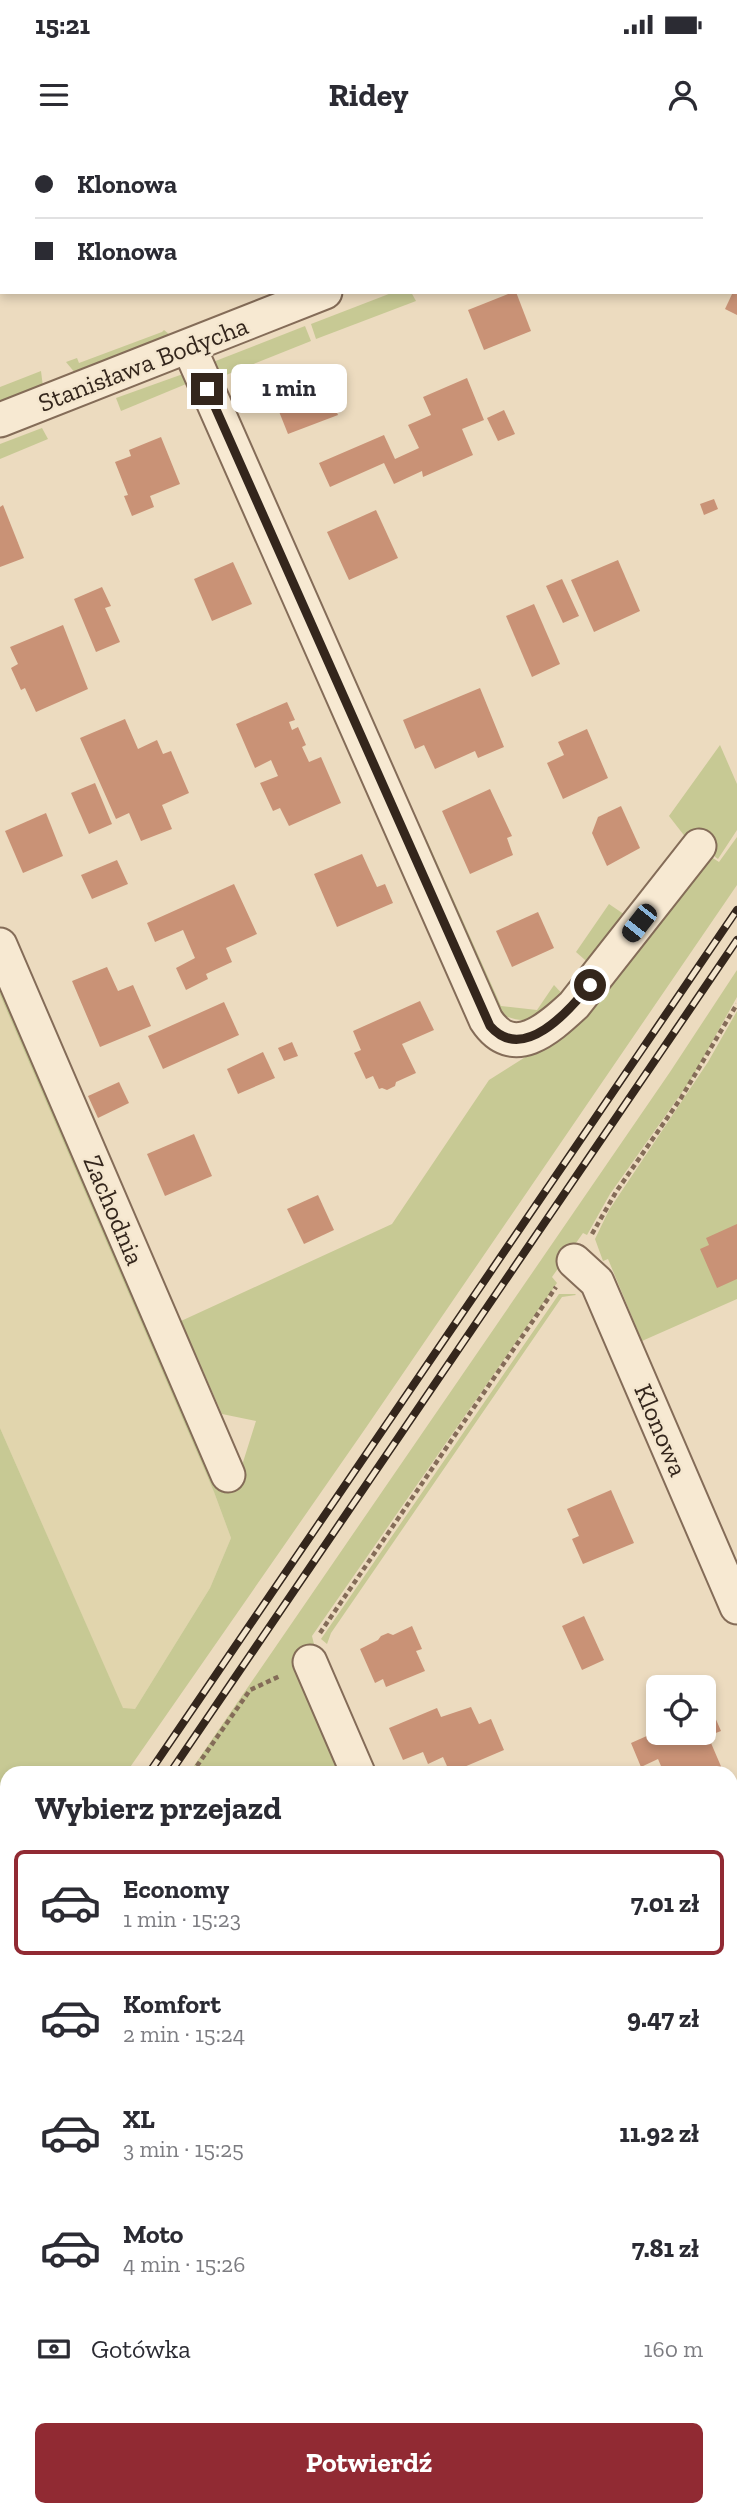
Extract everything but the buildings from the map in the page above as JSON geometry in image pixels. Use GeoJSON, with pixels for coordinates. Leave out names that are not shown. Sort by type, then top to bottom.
{"type":"FeatureCollection","features":[{"type":"Feature","properties":{"kind":"street","name":"Stanisława Bodycha"},"geometry":{"type":"LineString","coordinates":[[0,420],[320,294]]}},
{"type":"Feature","properties":{"kind":"street"},"geometry":{"type":"LineString","coordinates":[[188,346],[486,1020],[495,1032],[509,1040],[524,1039],[538,1034],[574,1005],[699,846]]}},
{"type":"Feature","properties":{"kind":"street","name":"Zachodnia"},"geometry":{"type":"LineString","coordinates":[[0,945],[228,1475]]}},
{"type":"Feature","properties":{"kind":"street","name":"Klonowa"},"geometry":{"type":"LineString","coordinates":[[574,1261],[597,1282],[737,1607]]}},
{"type":"Feature","properties":{"kind":"street"},"geometry":{"type":"LineString","coordinates":[[310,1662],[355,1766]]}},
{"type":"Feature","properties":{"kind":"path"},"geometry":{"type":"LineString","coordinates":[[197,1766],[250,1690],[310,1662],[316,1651],[318,1637],[574,1261],[616,1192],[681,1098],[737,1004]]}},
{"type":"Feature","properties":{"kind":"shaded area"},"geometry":{"type":"Polygon","coordinates":[[[0,995],[214,1492],[231,1538],[210,1588],[135,1709],[123,1709],[0,1428],[0,995]]]}},
{"type":"Feature","properties":{"kind":"green space"},"geometry":{"type":"Polygon","coordinates":[[[389,294],[412,294],[416,301],[316,339],[311,324],[389,294]]]}},
{"type":"Feature","properties":{"kind":"green space"},"geometry":{"type":"Polygon","coordinates":[[[305,326],[311,341],[216,379],[213,362],[305,326]]]}},
{"type":"Feature","properties":{"kind":"green space"},"geometry":{"type":"Polygon","coordinates":[[[164,330],[170,335],[76,374],[66,362],[77,358],[79,363],[164,330]]]}},
{"type":"Feature","properties":{"kind":"green space"},"geometry":{"type":"Polygon","coordinates":[[[41,371],[43,387],[0,404],[0,387],[41,371]]]}},
{"type":"Feature","properties":{"kind":"green space"},"geometry":{"type":"Polygon","coordinates":[[[183,374],[191,382],[121,411],[116,398],[183,374]]]}},
{"type":"Feature","properties":{"kind":"green space"},"geometry":{"type":"Polygon","coordinates":[[[42,428],[48,439],[0,459],[0,444],[42,428]]]}},
{"type":"Feature","properties":{"kind":"green space"},"geometry":{"type":"Polygon","coordinates":[[[720,745],[737,784],[737,830],[718,859],[693,840],[690,843],[669,816],[720,745]]]}},
{"type":"Feature","properties":{"kind":"green space"},"geometry":{"type":"Polygon","coordinates":[[[425,836],[501,1006],[537,1010],[554,985],[567,999],[528,1020],[501,1014],[419,843],[425,836]]]}},
{"type":"Feature","properties":{"kind":"green space"},"geometry":{"type":"Polygon","coordinates":[[[737,837],[737,885],[131,1766],[0,1766],[0,1428],[123,1708],[135,1709],[210,1588],[231,1538],[214,1492],[0,995],[0,973],[238,1478],[256,1421],[222,1414],[181,1321],[392,1224],[489,1080],[557,1037],[705,853],[719,862],[737,837]]]}},
{"type":"Feature","properties":{"kind":"green space"},"geometry":{"type":"Polygon","coordinates":[[[609,904],[631,919],[593,967],[576,952],[609,904]]]}},
{"type":"Feature","properties":{"kind":"green space"},"geometry":{"type":"Polygon","coordinates":[[[737,970],[737,997],[692,1078],[610,1194],[587,1235],[583,1233],[552,1277],[557,1283],[312,1636],[343,1766],[194,1766],[670,1072],[737,970]]]}},
{"type":"Feature","properties":{"kind":"green space"},"geometry":{"type":"Polygon","coordinates":[[[737,1011],[737,1299],[642,1341],[608,1259],[603,1261],[595,1239],[609,1210],[708,1062],[737,1011]]]}},
{"type":"Feature","properties":{"kind":"green space"},"geometry":{"type":"Polygon","coordinates":[[[559,1294],[576,1295],[562,1297],[331,1633],[327,1644],[321,1639],[559,1294]]]}},
{"type":"Feature","properties":{"kind":"railway"},"geometry":{"type":"LineString","coordinates":[[154,1766],[737,910]]}},
{"type":"Feature","properties":{"kind":"railway"},"geometry":{"type":"LineString","coordinates":[[175,1766],[737,940]]}},
{"type":"Feature","properties":{"kind":"route"},"geometry":{"type":"LineString","coordinates":[[207,389],[486,1020],[502,1037],[515,1041],[524,1039],[551,1025],[574,1005],[590,985]]}}]}
